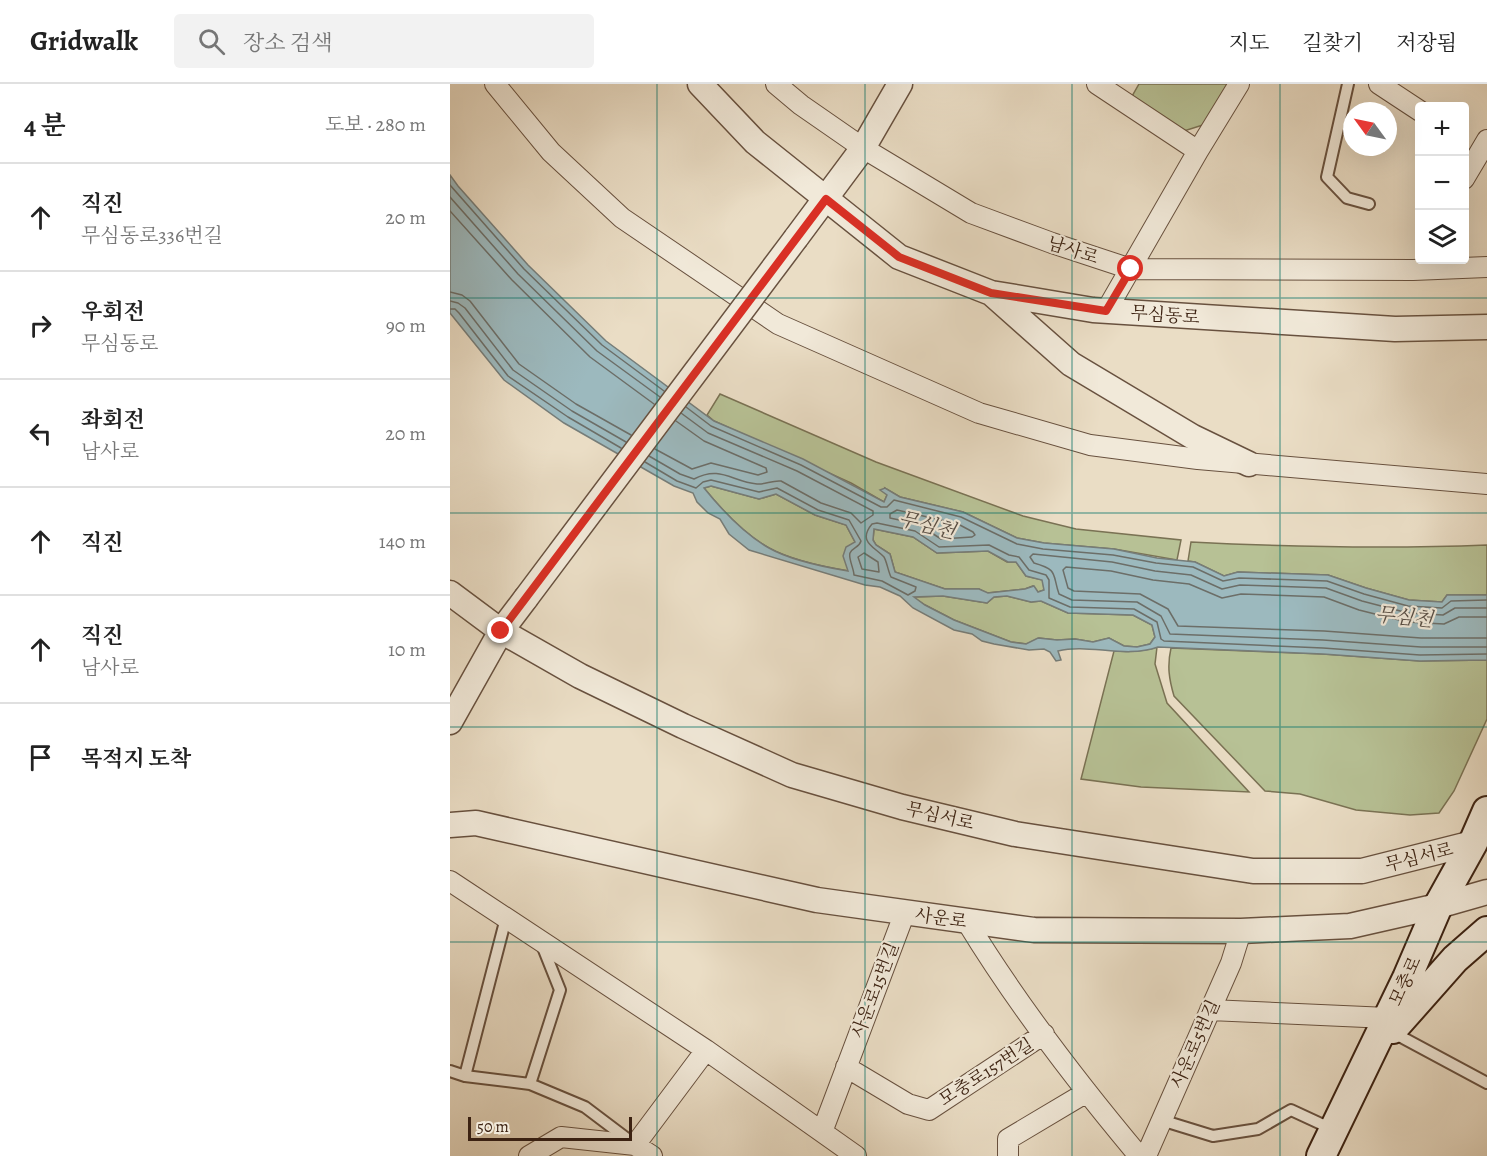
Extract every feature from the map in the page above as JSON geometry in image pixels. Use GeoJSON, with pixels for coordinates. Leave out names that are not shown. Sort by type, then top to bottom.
{"type":"FeatureCollection","features":[{"type":"Feature","properties":{"kind":"main road","name":"모충로"},"geometry":{"type":"LineString","coordinates":[[1390,1025],[1438,906],[1479,829]]}},
{"type":"Feature","properties":{"kind":"main road"},"geometry":{"type":"LineString","coordinates":[[1322,1156],[1364,1066],[1390,1025],[1455,959],[1487,931]]}},
{"type":"Feature","properties":{"kind":"street"},"geometry":{"type":"LineString","coordinates":[[495,84],[551,152],[622,218],[778,324],[979,413],[1090,445],[1249,464],[1487,484]]}},
{"type":"Feature","properties":{"kind":"street","name":"무심동로"},"geometry":{"type":"LineString","coordinates":[[700,84],[755,142],[899,257],[991,293],[1106,311],[1395,329],[1487,327]]}},
{"type":"Feature","properties":{"kind":"street","name":"남사로"},"geometry":{"type":"LineString","coordinates":[[776,84],[801,105],[862,148],[971,213],[1131,269],[1416,264],[1487,267]]}},
{"type":"Feature","properties":{"kind":"street"},"geometry":{"type":"LineString","coordinates":[[450,722],[501,631],[826,199],[862,148],[900,84]]}},
{"type":"Feature","properties":{"kind":"street"},"geometry":{"type":"LineString","coordinates":[[1097,84],[1198,151]]}},
{"type":"Feature","properties":{"kind":"street"},"geometry":{"type":"LineString","coordinates":[[1106,311],[1239,84]]}},
{"type":"Feature","properties":{"kind":"street"},"geometry":{"type":"LineString","coordinates":[[1379,84],[1415,108]]}},
{"type":"Feature","properties":{"kind":"street"},"geometry":{"type":"LineString","coordinates":[[1469,165],[1477,144]]}},
{"type":"Feature","properties":{"kind":"street"},"geometry":{"type":"LineString","coordinates":[[991,293],[1071,364],[1193,437],[1249,464]]}},
{"type":"Feature","properties":{"kind":"street","name":"무심서로"},"geometry":{"type":"LineString","coordinates":[[450,593],[501,631],[580,676],[683,726],[792,774],[902,807],[1015,834],[1252,871],[1362,871],[1479,829]]}},
{"type":"Feature","properties":{"kind":"street","name":"사운로"},"geometry":{"type":"LineString","coordinates":[[450,825],[476,823],[817,900],[1034,930],[1241,931],[1350,926],[1438,906]]}},
{"type":"Feature","properties":{"kind":"street"},"geometry":{"type":"LineString","coordinates":[[450,881],[706,1050],[856,1156]]}},
{"type":"Feature","properties":{"kind":"street"},"geometry":{"type":"LineString","coordinates":[[1438,906],[1487,892]]}},
{"type":"Feature","properties":{"kind":"street","name":"사운로15번길"},"geometry":{"type":"LineString","coordinates":[[822,1132],[905,912]]}},
{"type":"Feature","properties":{"kind":"street","name":"모충로157번길"},"geometry":{"type":"LineString","coordinates":[[967,922],[996,969],[1087,1092],[1139,1156]]}},
{"type":"Feature","properties":{"kind":"street","name":"사운로5번길"},"geometry":{"type":"LineString","coordinates":[[1146,1156],[1231,963],[1241,931]]}},
{"type":"Feature","properties":{"kind":"street"},"geometry":{"type":"LineString","coordinates":[[1210,1010],[1390,1025]]}},
{"type":"Feature","properties":{"kind":"street","name":"모충로157번길"},"geometry":{"type":"LineString","coordinates":[[846,1067],[908,1104],[929,1110],[1044,1034]]}},
{"type":"Feature","properties":{"kind":"street"},"geometry":{"type":"LineString","coordinates":[[635,1145],[706,1050]]}},
{"type":"Feature","properties":{"kind":"street"},"geometry":{"type":"LineString","coordinates":[[1008,1148],[1087,1092]]}},
{"type":"Feature","properties":{"kind":"street"},"geometry":{"type":"LineString","coordinates":[[529,1156],[561,1137],[635,1145],[652,1156]]}},
{"type":"Feature","properties":{"kind":"lane"},"geometry":{"type":"LineString","coordinates":[[1348,84],[1327,177],[1347,198],[1369,204]]}},
{"type":"Feature","properties":{"kind":"lane"},"geometry":{"type":"LineString","coordinates":[[465,1076],[506,918]]}},
{"type":"Feature","properties":{"kind":"lane"},"geometry":{"type":"LineString","coordinates":[[530,1084],[560,990],[541,940]]}},
{"type":"Feature","properties":{"kind":"lane"},"geometry":{"type":"LineString","coordinates":[[1390,1025],[1487,1083]]}},
{"type":"Feature","properties":{"kind":"lane"},"geometry":{"type":"LineString","coordinates":[[450,1071],[465,1076],[530,1084],[585,1107],[635,1145]]}},
{"type":"Feature","properties":{"kind":"lane"},"geometry":{"type":"LineString","coordinates":[[1161,1120],[1213,1136],[1258,1129],[1292,1110],[1334,1130]]}},
{"type":"Feature","properties":{"kind":"green space"},"geometry":{"type":"Polygon","coordinates":[[[1139,84],[1232,84],[1209,123],[1184,131],[1131,98],[1139,84]]]}},
{"type":"Feature","properties":{"kind":"green space"},"geometry":{"type":"Polygon","coordinates":[[[720,394],[876,462],[1023,516],[1076,529],[1181,540],[1177,560],[1114,549],[1044,543],[1017,538],[963,512],[900,497],[885,488],[887,495],[884,502],[851,483],[714,421],[707,415],[720,394]]]}},
{"type":"Feature","properties":{"kind":"green space"},"geometry":{"type":"Polygon","coordinates":[[[711,486],[759,499],[776,494],[815,515],[846,525],[855,542],[849,571],[797,559],[760,543],[743,529],[704,488],[711,486]]]}},
{"type":"Feature","properties":{"kind":"green space"},"geometry":{"type":"Polygon","coordinates":[[[874,529],[913,537],[937,553],[988,551],[1007,562],[1016,562],[1026,576],[1043,580],[1044,590],[1038,592],[1033,586],[987,593],[979,589],[945,589],[895,572],[890,554],[876,545],[873,540],[874,529]]]}},
{"type":"Feature","properties":{"kind":"green space"},"geometry":{"type":"Polygon","coordinates":[[[1191,542],[1339,547],[1487,545],[1487,595],[1447,595],[1442,602],[1409,600],[1328,575],[1238,572],[1224,576],[1188,561],[1191,542]]]}},
{"type":"Feature","properties":{"kind":"green space"},"geometry":{"type":"Polygon","coordinates":[[[943,596],[987,603],[994,597],[1007,596],[1031,602],[1041,601],[1068,613],[1133,615],[1152,625],[1155,637],[1150,644],[1137,647],[1124,646],[1109,638],[1093,642],[1039,638],[1027,644],[1011,642],[954,620],[913,597],[943,596]]]}},
{"type":"Feature","properties":{"kind":"green space"},"geometry":{"type":"Polygon","coordinates":[[[1157,647],[1155,664],[1167,703],[1249,792],[1141,787],[1081,779],[1114,651],[1136,651],[1157,647]]]}},
{"type":"Feature","properties":{"kind":"green space"},"geometry":{"type":"Polygon","coordinates":[[[1171,648],[1323,654],[1420,661],[1487,660],[1487,719],[1454,791],[1439,813],[1410,815],[1356,810],[1300,794],[1265,791],[1174,696],[1169,672],[1171,648]]]}},
{"type":"Feature","properties":{"kind":"water","name":"무심천"},"geometry":{"type":"Polygon","coordinates":[[[450,175],[528,265],[606,341],[714,421],[803,459],[884,502],[887,495],[880,490],[885,488],[900,497],[963,512],[1017,538],[1044,543],[1114,549],[1157,558],[1195,562],[1224,576],[1238,572],[1328,575],[1409,600],[1442,602],[1447,595],[1487,595],[1487,660],[1420,661],[1323,654],[1158,647],[1132,652],[1070,649],[1058,651],[1061,660],[1056,661],[1050,652],[1044,649],[1029,650],[982,641],[972,634],[954,630],[913,608],[900,596],[880,587],[865,585],[749,550],[729,534],[720,519],[708,513],[697,502],[693,493],[674,486],[564,423],[504,380],[450,313],[450,175]],[[711,486],[704,488],[743,529],[760,543],[797,559],[848,571],[843,556],[846,547],[855,542],[846,525],[815,515],[776,494],[759,499],[711,486]],[[874,529],[873,540],[876,545],[890,554],[895,572],[945,589],[979,589],[988,593],[1034,586],[1038,592],[1044,590],[1042,580],[1026,576],[1016,562],[1008,562],[988,551],[937,553],[913,537],[874,529]],[[943,596],[914,597],[954,620],[1011,642],[1026,644],[1038,638],[1093,642],[1109,638],[1124,646],[1137,647],[1150,644],[1155,637],[1152,625],[1133,615],[1068,613],[1041,601],[1031,602],[1007,596],[994,597],[987,603],[943,596]]]}},
{"type":"Feature","properties":{"kind":"route"},"geometry":{"type":"LineString","coordinates":[[501,631],[826,199],[899,257],[991,293],[1106,311],[1131,269]]}}]}
